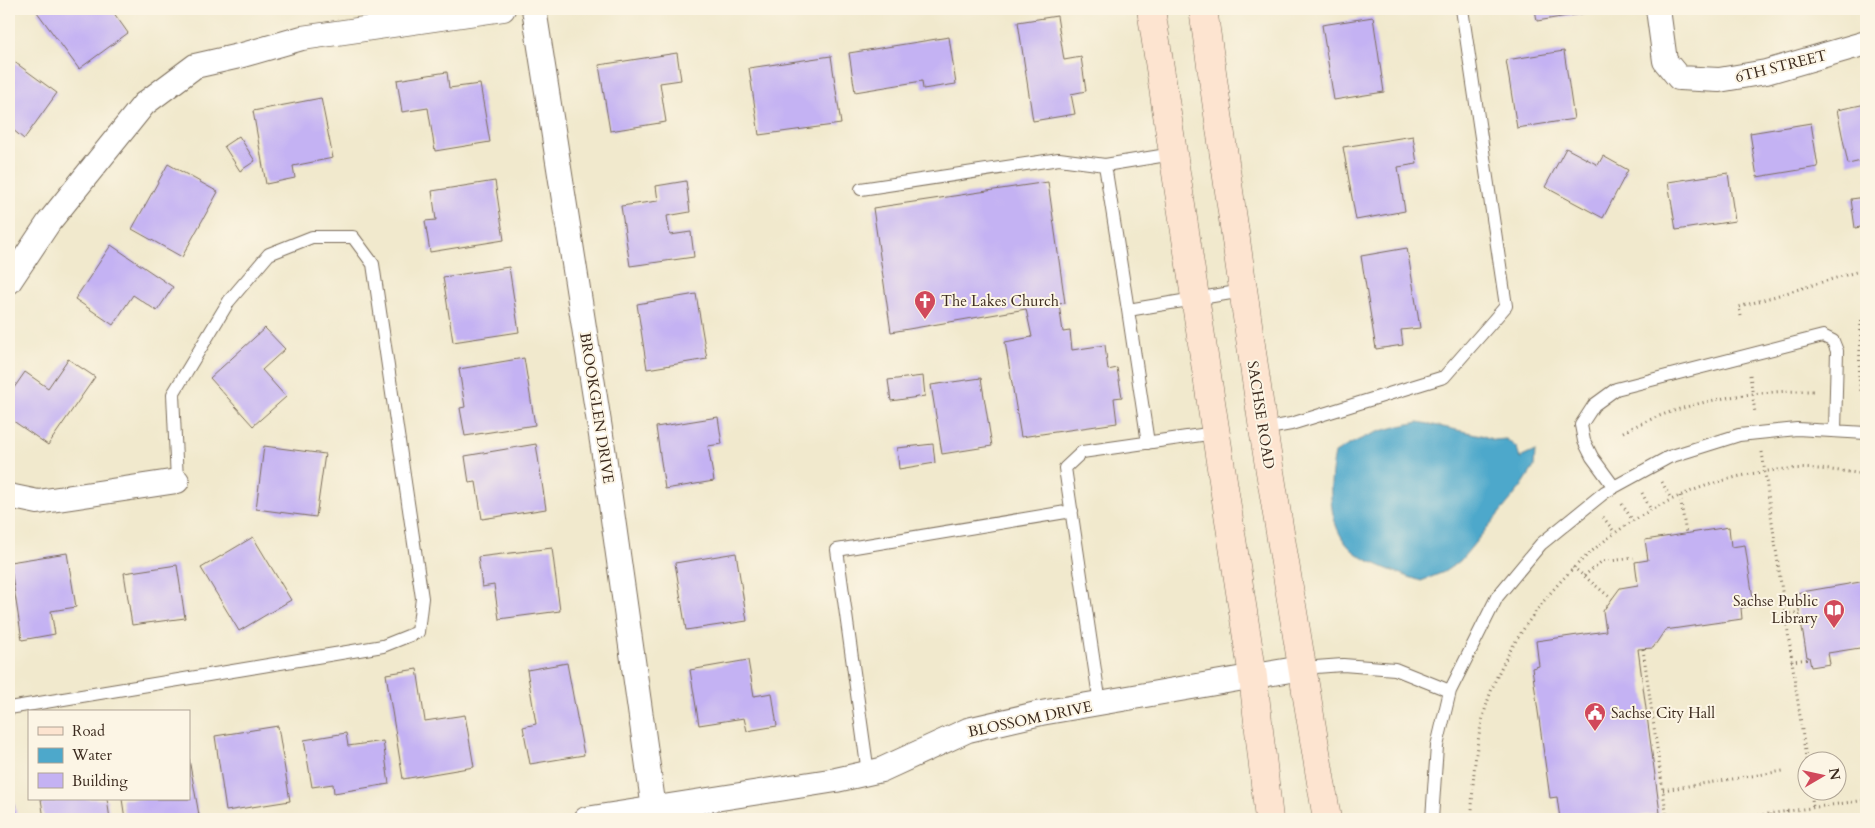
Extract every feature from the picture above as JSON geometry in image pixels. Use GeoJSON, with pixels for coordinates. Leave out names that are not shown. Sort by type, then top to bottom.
{"type":"FeatureCollection","features":[{"type":"Feature","properties":{"kind":"main road"},"geometry":{"type":"LineString","coordinates":[[1151,9],[1253,677],[1269,819]]}},
{"type":"Feature","properties":{"kind":"main road","name":"SACHSE ROAD"},"geometry":{"type":"LineString","coordinates":[[1203,9],[1263,429],[1328,819]]}},
{"type":"Feature","properties":{"kind":"street"},"geometry":{"type":"LineString","coordinates":[[9,282],[50,222],[144,104],[195,66],[302,38],[503,9]]}},
{"type":"Feature","properties":{"kind":"street","name":"BROOKGLEN DRIVE"},"geometry":{"type":"LineString","coordinates":[[534,9],[603,448],[654,809]]}},
{"type":"Feature","properties":{"kind":"street","name":"6TH STREET"},"geometry":{"type":"LineString","coordinates":[[1658,9],[1665,61],[1679,78],[1719,80],[1766,72],[1866,44]]}},
{"type":"Feature","properties":{"kind":"street"},"geometry":{"type":"LineString","coordinates":[[9,496],[38,502],[177,481]]}},
{"type":"Feature","properties":{"kind":"street","name":"BLOSSOM DRIVE"},"geometry":{"type":"LineString","coordinates":[[586,819],[868,773],[881,770],[968,730],[1041,714],[1302,668]]}},
{"type":"Feature","properties":{"kind":"lane"},"geometry":{"type":"LineString","coordinates":[[1263,429],[1291,424],[1444,377],[1506,306],[1462,9]]}},
{"type":"Feature","properties":{"kind":"lane"},"geometry":{"type":"LineString","coordinates":[[861,189],[1059,159],[1105,165],[1173,154]]}},
{"type":"Feature","properties":{"kind":"lane"},"geometry":{"type":"LineString","coordinates":[[1105,165],[1148,443]]}},
{"type":"Feature","properties":{"kind":"lane"},"geometry":{"type":"LineString","coordinates":[[9,708],[383,646],[418,632],[422,598],[373,264],[353,237],[312,237],[268,254],[229,301],[173,394],[177,481]]}},
{"type":"Feature","properties":{"kind":"lane"},"geometry":{"type":"LineString","coordinates":[[1128,310],[1243,291]]}},
{"type":"Feature","properties":{"kind":"lane"},"geometry":{"type":"LineString","coordinates":[[1614,487],[1592,457],[1584,440],[1582,425],[1594,405],[1616,389],[1747,354],[1823,336],[1833,341],[1837,351],[1835,431]]}},
{"type":"Feature","properties":{"kind":"lane"},"geometry":{"type":"LineString","coordinates":[[1432,819],[1437,746],[1450,691],[1497,597],[1541,544],[1614,487],[1668,457],[1739,435],[1797,429],[1866,433]]}},
{"type":"Feature","properties":{"kind":"lane"},"geometry":{"type":"LineString","coordinates":[[1100,704],[1066,468],[1082,452],[1215,432]]}},
{"type":"Feature","properties":{"kind":"lane"},"geometry":{"type":"LineString","coordinates":[[868,773],[837,550],[1072,511]]}},
{"type":"Feature","properties":{"kind":"lane"},"geometry":{"type":"LineString","coordinates":[[1302,668],[1343,664],[1395,669],[1450,691]]}},
{"type":"Feature","properties":{"kind":"path"},"geometry":{"type":"LineString","coordinates":[[1741,316],[1739,307],[1866,269]]}},
{"type":"Feature","properties":{"kind":"path"},"geometry":{"type":"LineString","coordinates":[[1861,320],[1859,376],[1861,392],[1866,393]]}},
{"type":"Feature","properties":{"kind":"path"},"geometry":{"type":"LineString","coordinates":[[1749,372],[1755,414]]}},
{"type":"Feature","properties":{"kind":"path"},"geometry":{"type":"LineString","coordinates":[[1859,376],[1866,376]]}},
{"type":"Feature","properties":{"kind":"path"},"geometry":{"type":"LineString","coordinates":[[1623,432],[1694,404],[1768,390],[1816,390]]}},
{"type":"Feature","properties":{"kind":"path"},"geometry":{"type":"LineString","coordinates":[[1762,452],[1805,750]]}},
{"type":"Feature","properties":{"kind":"path"},"geometry":{"type":"LineString","coordinates":[[1472,819],[1473,767],[1486,709],[1501,669],[1539,604],[1573,566],[1601,542],[1636,519],[1680,496],[1720,482],[1765,473],[1812,468],[1866,474]]}},
{"type":"Feature","properties":{"kind":"path"},"geometry":{"type":"LineString","coordinates":[[1680,496],[1686,534]]}},
{"type":"Feature","properties":{"kind":"path"},"geometry":{"type":"LineString","coordinates":[[1584,576],[1601,562],[1634,558]]}},
{"type":"Feature","properties":{"kind":"path"},"geometry":{"type":"LineString","coordinates":[[1573,566],[1612,599]]}},
{"type":"Feature","properties":{"kind":"path"},"geometry":{"type":"LineString","coordinates":[[1785,615],[1800,612]]}},
{"type":"Feature","properties":{"kind":"path"},"geometry":{"type":"LineString","coordinates":[[1643,649],[1667,819]]}},
{"type":"Feature","properties":{"kind":"path"},"geometry":{"type":"LineString","coordinates":[[1791,662],[1810,659]]}},
{"type":"Feature","properties":{"kind":"path"},"geometry":{"type":"LineString","coordinates":[[1663,790],[1783,771]]}},
{"type":"Feature","properties":{"kind":"path"},"geometry":{"type":"LineString","coordinates":[[1812,800],[1813,807]]}},
{"type":"Feature","properties":{"kind":"path"},"geometry":{"type":"LineString","coordinates":[[1734,819],[1753,818],[1866,800]]}},
{"type":"Feature","properties":{"kind":"path"},"geometry":{"type":"LineString","coordinates":[[1787,812],[1788,819]]}},
{"type":"Feature","properties":{"kind":"path"},"geometry":{"type":"LineString","coordinates":[[1770,814],[1770,819]]}},
{"type":"Feature","properties":{"kind":"water"},"geometry":{"type":"Polygon","coordinates":[[[1419,422],[1481,435],[1494,440],[1506,439],[1517,448],[1520,458],[1535,451],[1534,467],[1521,487],[1460,561],[1444,572],[1421,581],[1365,559],[1351,549],[1337,528],[1331,503],[1331,477],[1335,453],[1356,441],[1376,433],[1419,422]]]}},
{"type":"Feature","properties":{"kind":"building"},"geometry":{"type":"Polygon","coordinates":[[[42,9],[111,9],[128,33],[79,69],[37,12],[42,9]]]}},
{"type":"Feature","properties":{"kind":"building"},"geometry":{"type":"Polygon","coordinates":[[[1535,9],[1591,9],[1592,12],[1537,21],[1535,9]]]}},
{"type":"Feature","properties":{"kind":"building"},"geometry":{"type":"Polygon","coordinates":[[[1057,16],[1064,60],[1081,57],[1086,91],[1071,94],[1075,114],[1033,121],[1018,22],[1057,16]]]}},
{"type":"Feature","properties":{"kind":"building"},"geometry":{"type":"Polygon","coordinates":[[[1373,17],[1384,92],[1334,100],[1322,25],[1373,17]]]}},
{"type":"Feature","properties":{"kind":"building"},"geometry":{"type":"Polygon","coordinates":[[[949,37],[956,84],[923,89],[922,81],[855,92],[849,53],[949,37]]]}},
{"type":"Feature","properties":{"kind":"building"},"geometry":{"type":"Polygon","coordinates":[[[1564,51],[1574,119],[1517,128],[1506,60],[1564,51]]]}},
{"type":"Feature","properties":{"kind":"building"},"geometry":{"type":"Polygon","coordinates":[[[677,53],[681,80],[660,83],[666,122],[610,131],[599,65],[677,53]]]}},
{"type":"Feature","properties":{"kind":"building"},"geometry":{"type":"Polygon","coordinates":[[[831,56],[841,124],[759,135],[749,68],[831,56]]]}},
{"type":"Feature","properties":{"kind":"building"},"geometry":{"type":"Polygon","coordinates":[[[9,58],[57,93],[24,139],[12,129],[9,133],[9,58]]]}},
{"type":"Feature","properties":{"kind":"building"},"geometry":{"type":"Polygon","coordinates":[[[447,72],[449,88],[480,84],[490,142],[435,151],[428,108],[402,112],[397,80],[447,72]]]}},
{"type":"Feature","properties":{"kind":"building"},"geometry":{"type":"Polygon","coordinates":[[[321,98],[333,158],[293,166],[295,178],[266,184],[253,111],[321,98]]]}},
{"type":"Feature","properties":{"kind":"building"},"geometry":{"type":"Polygon","coordinates":[[[1866,104],[1866,160],[1848,164],[1837,110],[1866,104]]]}},
{"type":"Feature","properties":{"kind":"building"},"geometry":{"type":"Polygon","coordinates":[[[1811,123],[1818,167],[1757,177],[1750,133],[1811,123]]]}},
{"type":"Feature","properties":{"kind":"building"},"geometry":{"type":"Polygon","coordinates":[[[239,136],[255,161],[240,171],[224,146],[239,136]]]}},
{"type":"Feature","properties":{"kind":"building"},"geometry":{"type":"Polygon","coordinates":[[[1413,136],[1417,164],[1398,167],[1405,211],[1356,220],[1343,147],[1413,136]]]}},
{"type":"Feature","properties":{"kind":"building"},"geometry":{"type":"Polygon","coordinates":[[[1566,148],[1598,165],[1603,156],[1628,170],[1603,218],[1545,187],[1566,148]]]}},
{"type":"Feature","properties":{"kind":"building"},"geometry":{"type":"Polygon","coordinates":[[[168,164],[218,192],[182,257],[132,229],[168,164]]]}},
{"type":"Feature","properties":{"kind":"building"},"geometry":{"type":"Polygon","coordinates":[[[1728,173],[1735,221],[1676,230],[1668,182],[1728,173]]]}},
{"type":"Feature","properties":{"kind":"building"},"geometry":{"type":"Polygon","coordinates":[[[495,181],[504,240],[430,252],[425,221],[436,220],[432,191],[495,181]]]}},
{"type":"Feature","properties":{"kind":"building"},"geometry":{"type":"Polygon","coordinates":[[[686,181],[690,212],[667,216],[670,235],[691,232],[694,257],[630,266],[621,206],[658,201],[656,186],[686,181]]]}},
{"type":"Feature","properties":{"kind":"building","name":"The Lakes Church"},"geometry":{"type":"Polygon","coordinates":[[[1048,182],[1065,303],[1059,304],[1063,332],[1070,331],[1072,350],[1105,345],[1108,370],[1117,368],[1122,397],[1114,398],[1117,423],[1021,437],[1005,342],[1032,337],[1026,309],[891,332],[873,208],[1048,182]]]}},
{"type":"Feature","properties":{"kind":"building"},"geometry":{"type":"Polygon","coordinates":[[[1866,197],[1866,226],[1855,228],[1851,199],[1866,197]]]}},
{"type":"Feature","properties":{"kind":"building"},"geometry":{"type":"Polygon","coordinates":[[[111,245],[173,287],[157,311],[133,295],[113,325],[75,299],[111,245]]]}},
{"type":"Feature","properties":{"kind":"building"},"geometry":{"type":"Polygon","coordinates":[[[1407,248],[1420,328],[1401,330],[1403,345],[1376,349],[1361,256],[1407,248]]]}},
{"type":"Feature","properties":{"kind":"building"},"geometry":{"type":"Polygon","coordinates":[[[509,267],[519,332],[453,342],[443,277],[509,267]]]}},
{"type":"Feature","properties":{"kind":"building"},"geometry":{"type":"Polygon","coordinates":[[[696,294],[707,359],[647,369],[637,304],[696,294]]]}},
{"type":"Feature","properties":{"kind":"building"},"geometry":{"type":"Polygon","coordinates":[[[265,328],[285,349],[262,370],[286,397],[253,426],[210,378],[265,328]]]}},
{"type":"Feature","properties":{"kind":"building"},"geometry":{"type":"Polygon","coordinates":[[[524,358],[535,425],[465,436],[460,408],[465,407],[459,369],[524,358]]]}},
{"type":"Feature","properties":{"kind":"building"},"geometry":{"type":"Polygon","coordinates":[[[68,359],[95,377],[48,445],[9,418],[9,395],[25,372],[48,388],[68,359]]]}},
{"type":"Feature","properties":{"kind":"building"},"geometry":{"type":"Polygon","coordinates":[[[923,376],[925,396],[891,401],[888,380],[923,376]]]}},
{"type":"Feature","properties":{"kind":"building"},"geometry":{"type":"Polygon","coordinates":[[[981,378],[992,446],[942,454],[931,385],[981,378]]]}},
{"type":"Feature","properties":{"kind":"building"},"geometry":{"type":"Polygon","coordinates":[[[718,417],[722,444],[708,446],[714,481],[665,489],[656,427],[718,417]]]}},
{"type":"Feature","properties":{"kind":"building"},"geometry":{"type":"Polygon","coordinates":[[[536,444],[546,509],[482,519],[476,482],[469,483],[465,456],[536,444]]]}},
{"type":"Feature","properties":{"kind":"building"},"geometry":{"type":"Polygon","coordinates":[[[933,444],[935,463],[899,469],[897,448],[933,444]]]}},
{"type":"Feature","properties":{"kind":"building"},"geometry":{"type":"Polygon","coordinates":[[[264,446],[325,454],[316,517],[256,509],[264,446]]]}},
{"type":"Feature","properties":{"kind":"building","name":"Sachse City Hall"},"geometry":{"type":"Polygon","coordinates":[[[1729,527],[1731,547],[1745,545],[1754,605],[1741,608],[1742,619],[1665,630],[1653,648],[1638,649],[1660,813],[1616,819],[1560,819],[1557,797],[1550,798],[1532,668],[1539,666],[1536,641],[1606,631],[1603,611],[1620,588],[1638,585],[1635,562],[1648,560],[1645,540],[1729,527]]]}},
{"type":"Feature","properties":{"kind":"building"},"geometry":{"type":"Polygon","coordinates":[[[253,537],[291,600],[239,631],[201,568],[253,537]]]}},
{"type":"Feature","properties":{"kind":"building"},"geometry":{"type":"Polygon","coordinates":[[[552,548],[560,611],[499,619],[494,585],[482,587],[478,557],[552,548]]]}},
{"type":"Feature","properties":{"kind":"building"},"geometry":{"type":"Polygon","coordinates":[[[67,553],[76,607],[51,611],[55,634],[22,640],[10,562],[67,553]]]}},
{"type":"Feature","properties":{"kind":"building"},"geometry":{"type":"Polygon","coordinates":[[[736,553],[747,621],[686,630],[675,563],[736,553]]]}},
{"type":"Feature","properties":{"kind":"building"},"geometry":{"type":"Polygon","coordinates":[[[177,565],[185,618],[132,625],[124,573],[177,565]]]}},
{"type":"Feature","properties":{"kind":"building","name":"Sachse Public Library"},"geometry":{"type":"Polygon","coordinates":[[[1866,581],[1866,647],[1828,653],[1830,664],[1811,667],[1809,657],[1807,657],[1796,593],[1866,581]]]}},
{"type":"Feature","properties":{"kind":"building"},"geometry":{"type":"Polygon","coordinates":[[[748,660],[754,696],[772,693],[777,726],[747,731],[744,718],[699,725],[690,670],[748,660]]]}},
{"type":"Feature","properties":{"kind":"building"},"geometry":{"type":"Polygon","coordinates":[[[567,663],[584,755],[530,764],[523,727],[536,724],[527,670],[567,663]]]}},
{"type":"Feature","properties":{"kind":"building"},"geometry":{"type":"Polygon","coordinates":[[[417,669],[425,721],[465,715],[474,767],[403,779],[386,674],[417,669]]]}},
{"type":"Feature","properties":{"kind":"building"},"geometry":{"type":"Polygon","coordinates":[[[278,726],[290,801],[226,811],[215,736],[278,726]]]}},
{"type":"Feature","properties":{"kind":"building"},"geometry":{"type":"Polygon","coordinates":[[[346,733],[348,746],[383,741],[389,784],[334,793],[333,784],[312,787],[304,740],[346,733]]]}},
{"type":"Feature","properties":{"kind":"building"},"geometry":{"type":"Polygon","coordinates":[[[190,765],[199,815],[169,819],[125,819],[122,800],[190,800],[190,765]]]}},
{"type":"Feature","properties":{"kind":"building"},"geometry":{"type":"Polygon","coordinates":[[[10,775],[17,819],[9,819],[10,775]]]}},
{"type":"Feature","properties":{"kind":"building"},"geometry":{"type":"Polygon","coordinates":[[[41,800],[107,800],[110,819],[44,819],[41,800]]]}},
{"type":"Feature","properties":{"kind":"place","name":"The Lakes Church"},"geometry":{"type":"Point","coordinates":[925,320]}},
{"type":"Feature","properties":{"kind":"place","name":"Sachse Public Library"},"geometry":{"type":"Point","coordinates":[1834,629]}},
{"type":"Feature","properties":{"kind":"place","name":"Sachse City Hall"},"geometry":{"type":"Point","coordinates":[1595,732]}}]}
